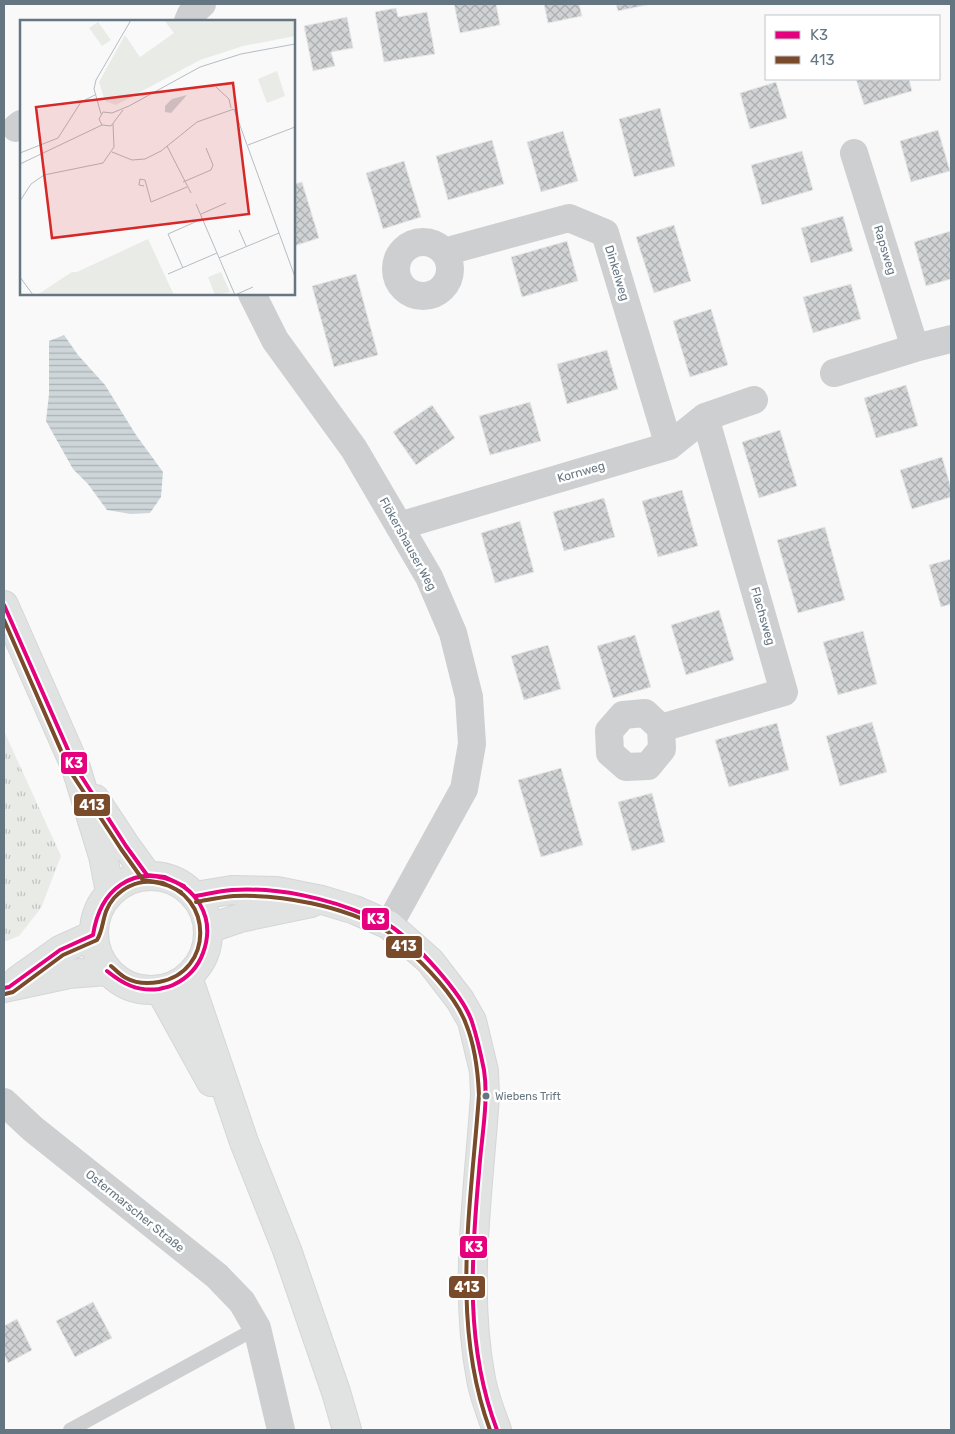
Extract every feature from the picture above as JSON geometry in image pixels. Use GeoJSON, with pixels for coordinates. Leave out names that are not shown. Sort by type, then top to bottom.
{"type":"FeatureCollection","features":[{"type":"Feature","properties":{"kind":"main road"},"geometry":{"type":"LineString","coordinates":[[4,605],[76,768],[103,856],[110,892]]}},
{"type":"Feature","properties":{"kind":"main road"},"geometry":{"type":"LineString","coordinates":[[76,768],[147,875]]}},
{"type":"Feature","properties":{"kind":"main road"},"geometry":{"type":"LineString","coordinates":[[147,875],[165,876],[181,884],[195,896],[204,911],[208,929],[206,947],[200,963],[188,976],[175,985],[160,990],[141,990],[123,983],[107,971],[97,954],[93,936],[95,920],[100,905],[110,892],[120,884],[133,878],[147,875]]}},
{"type":"Feature","properties":{"kind":"main road"},"geometry":{"type":"LineString","coordinates":[[195,896],[232,890],[277,891],[322,900],[355,910],[388,926],[430,961],[460,1000],[472,1021],[484,1071],[485,1095],[472,1256],[473,1321],[481,1381],[496,1430]]}},
{"type":"Feature","properties":{"kind":"main road"},"geometry":{"type":"LineString","coordinates":[[208,929],[240,918],[322,900]]}},
{"type":"Feature","properties":{"kind":"main road"},"geometry":{"type":"LineString","coordinates":[[6,988],[60,950],[93,936]]}},
{"type":"Feature","properties":{"kind":"main road"},"geometry":{"type":"LineString","coordinates":[[6,988],[69,974],[107,971]]}},
{"type":"Feature","properties":{"kind":"main road"},"geometry":{"type":"LineString","coordinates":[[188,976],[244,1142],[287,1250],[336,1392],[347,1430]]}},
{"type":"Feature","properties":{"kind":"main road"},"geometry":{"type":"LineString","coordinates":[[160,990],[244,1142]]}},
{"type":"Feature","properties":{"kind":"street"},"geometry":{"type":"LineString","coordinates":[[188,20],[191,14],[202,4]]}},
{"type":"Feature","properties":{"kind":"street","name":"Rapsweg"},"geometry":{"type":"LineString","coordinates":[[854,153],[915,348]]}},
{"type":"Feature","properties":{"kind":"street","name":"Dinkelweg"},"geometry":{"type":"LineString","coordinates":[[444,252],[569,218],[605,233],[669,446]]}},
{"type":"Feature","properties":{"kind":"street","name":"Flökershauser Weg"},"geometry":{"type":"LineString","coordinates":[[252,295],[275,340],[354,449],[429,577],[453,634],[469,697],[472,744],[464,789],[388,926]]}},
{"type":"Feature","properties":{"kind":"street"},"geometry":{"type":"LineString","coordinates":[[834,373],[951,339]]}},
{"type":"Feature","properties":{"kind":"street","name":"Kornweg"},"geometry":{"type":"LineString","coordinates":[[399,526],[669,446],[705,417],[754,400]]}},
{"type":"Feature","properties":{"kind":"street","name":"Flachsweg"},"geometry":{"type":"LineString","coordinates":[[661,728],[784,692],[705,417]]}},
{"type":"Feature","properties":{"kind":"street","name":"Ostermarscher Straße"},"geometry":{"type":"LineString","coordinates":[[4,1102],[33,1129],[217,1276],[242,1302],[257,1328]]}},
{"type":"Feature","properties":{"kind":"street"},"geometry":{"type":"LineString","coordinates":[[257,1328],[281,1430]]}},
{"type":"Feature","properties":{"kind":"lane"},"geometry":{"type":"LineString","coordinates":[[70,1430],[257,1328]]}},
{"type":"Feature","properties":{"kind":"green space"},"geometry":{"type":"Polygon","coordinates":[[[4,731],[61,856],[41,908],[19,936],[4,942],[4,731]]]}},
{"type":"Feature","properties":{"kind":"shaded area"},"geometry":{"type":"Polygon","coordinates":[[[64,335],[78,355],[105,385],[136,435],[163,472],[161,497],[150,513],[131,514],[107,510],[88,484],[73,469],[46,421],[49,394],[49,341],[64,335]]]}},
{"type":"Feature","properties":{"kind":"building"},"geometry":{"type":"Polygon","coordinates":[[[454,4],[496,4],[500,25],[460,33],[454,4]]]}},
{"type":"Feature","properties":{"kind":"building"},"geometry":{"type":"Polygon","coordinates":[[[544,4],[579,4],[582,16],[548,23],[544,4]]]}},
{"type":"Feature","properties":{"kind":"building"},"geometry":{"type":"Polygon","coordinates":[[[616,4],[651,4],[618,11],[616,4]]]}},
{"type":"Feature","properties":{"kind":"building"},"geometry":{"type":"Polygon","coordinates":[[[396,8],[398,17],[427,12],[435,54],[384,62],[375,12],[396,8]]]}},
{"type":"Feature","properties":{"kind":"building"},"geometry":{"type":"Polygon","coordinates":[[[347,17],[353,48],[331,52],[335,66],[313,71],[304,26],[347,17]]]}},
{"type":"Feature","properties":{"kind":"building"},"geometry":{"type":"Polygon","coordinates":[[[856,80],[909,80],[912,91],[864,105],[856,80]]]}},
{"type":"Feature","properties":{"kind":"building"},"geometry":{"type":"Polygon","coordinates":[[[776,82],[787,118],[750,129],[740,93],[776,82]]]}},
{"type":"Feature","properties":{"kind":"building"},"geometry":{"type":"Polygon","coordinates":[[[660,108],[675,166],[634,177],[619,119],[660,108]]]}},
{"type":"Feature","properties":{"kind":"building"},"geometry":{"type":"Polygon","coordinates":[[[938,130],[950,171],[911,182],[900,141],[938,130]]]}},
{"type":"Feature","properties":{"kind":"building"},"geometry":{"type":"Polygon","coordinates":[[[563,131],[578,181],[541,192],[527,142],[563,131]]]}},
{"type":"Feature","properties":{"kind":"building"},"geometry":{"type":"Polygon","coordinates":[[[492,140],[504,184],[448,200],[436,156],[492,140]]]}},
{"type":"Feature","properties":{"kind":"building"},"geometry":{"type":"Polygon","coordinates":[[[802,151],[813,190],[762,205],[751,165],[802,151]]]}},
{"type":"Feature","properties":{"kind":"building"},"geometry":{"type":"Polygon","coordinates":[[[404,161],[421,217],[383,229],[366,173],[404,161]]]}},
{"type":"Feature","properties":{"kind":"building"},"geometry":{"type":"Polygon","coordinates":[[[302,182],[319,238],[295,246],[295,184],[302,182]]]}},
{"type":"Feature","properties":{"kind":"building"},"geometry":{"type":"Polygon","coordinates":[[[843,216],[853,251],[811,263],[801,228],[843,216]]]}},
{"type":"Feature","properties":{"kind":"building"},"geometry":{"type":"Polygon","coordinates":[[[674,225],[691,281],[654,293],[636,237],[674,225]]]}},
{"type":"Feature","properties":{"kind":"building"},"geometry":{"type":"Polygon","coordinates":[[[951,231],[951,279],[926,286],[914,242],[951,231]]]}},
{"type":"Feature","properties":{"kind":"building"},"geometry":{"type":"Polygon","coordinates":[[[567,241],[578,281],[522,297],[511,257],[567,241]]]}},
{"type":"Feature","properties":{"kind":"building"},"geometry":{"type":"Polygon","coordinates":[[[356,274],[378,355],[334,367],[312,286],[356,274]]]}},
{"type":"Feature","properties":{"kind":"building"},"geometry":{"type":"Polygon","coordinates":[[[851,284],[861,319],[813,333],[803,297],[851,284]]]}},
{"type":"Feature","properties":{"kind":"building"},"geometry":{"type":"Polygon","coordinates":[[[711,309],[728,365],[690,377],[673,321],[711,309]]]}},
{"type":"Feature","properties":{"kind":"building"},"geometry":{"type":"Polygon","coordinates":[[[607,350],[618,389],[567,404],[557,364],[607,350]]]}},
{"type":"Feature","properties":{"kind":"building"},"geometry":{"type":"Polygon","coordinates":[[[906,385],[918,426],[876,438],[864,398],[906,385]]]}},
{"type":"Feature","properties":{"kind":"building"},"geometry":{"type":"Polygon","coordinates":[[[530,402],[541,441],[490,455],[479,416],[530,402]]]}},
{"type":"Feature","properties":{"kind":"building"},"geometry":{"type":"Polygon","coordinates":[[[432,405],[455,438],[416,465],[393,432],[432,405]]]}},
{"type":"Feature","properties":{"kind":"building"},"geometry":{"type":"Polygon","coordinates":[[[780,430],[797,486],[759,498],[742,442],[780,430]]]}},
{"type":"Feature","properties":{"kind":"building"},"geometry":{"type":"Polygon","coordinates":[[[942,457],[951,488],[951,497],[912,509],[900,470],[942,457]]]}},
{"type":"Feature","properties":{"kind":"building"},"geometry":{"type":"Polygon","coordinates":[[[682,490],[698,546],[658,557],[642,501],[682,490]]]}},
{"type":"Feature","properties":{"kind":"building"},"geometry":{"type":"Polygon","coordinates":[[[604,498],[615,537],[564,551],[553,512],[604,498]]]}},
{"type":"Feature","properties":{"kind":"building"},"geometry":{"type":"Polygon","coordinates":[[[520,521],[534,572],[495,583],[481,533],[520,521]]]}},
{"type":"Feature","properties":{"kind":"building"},"geometry":{"type":"Polygon","coordinates":[[[825,527],[845,600],[798,613],[777,540],[825,527]]]}},
{"type":"Feature","properties":{"kind":"building"},"geometry":{"type":"Polygon","coordinates":[[[951,559],[951,604],[941,607],[929,565],[951,559]]]}},
{"type":"Feature","properties":{"kind":"building"},"geometry":{"type":"Polygon","coordinates":[[[719,610],[734,660],[686,675],[671,625],[719,610]]]}},
{"type":"Feature","properties":{"kind":"building"},"geometry":{"type":"Polygon","coordinates":[[[863,631],[877,684],[838,695],[823,642],[863,631]]]}},
{"type":"Feature","properties":{"kind":"building"},"geometry":{"type":"Polygon","coordinates":[[[635,635],[651,687],[613,698],[597,646],[635,635]]]}},
{"type":"Feature","properties":{"kind":"building"},"geometry":{"type":"Polygon","coordinates":[[[548,645],[561,689],[524,700],[511,656],[548,645]]]}},
{"type":"Feature","properties":{"kind":"building"},"geometry":{"type":"Polygon","coordinates":[[[872,722],[887,772],[840,786],[826,736],[872,722]]]}},
{"type":"Feature","properties":{"kind":"building"},"geometry":{"type":"Polygon","coordinates":[[[777,723],[789,770],[729,787],[715,740],[777,723]]]}},
{"type":"Feature","properties":{"kind":"building"},"geometry":{"type":"Polygon","coordinates":[[[561,768],[583,845],[541,857],[518,780],[561,768]]]}},
{"type":"Feature","properties":{"kind":"building"},"geometry":{"type":"Polygon","coordinates":[[[652,793],[665,842],[632,851],[618,802],[652,793]]]}},
{"type":"Feature","properties":{"kind":"building"},"geometry":{"type":"Polygon","coordinates":[[[93,1302],[112,1338],[75,1357],[56,1321],[93,1302]]]}},
{"type":"Feature","properties":{"kind":"building"},"geometry":{"type":"Polygon","coordinates":[[[17,1319],[32,1350],[8,1363],[4,1354],[4,1326],[17,1319]]]}},
{"type":"Feature","properties":{"kind":"transit line","name":"K3"},"geometry":{"type":"LineString","coordinates":[[4,605],[76,768],[147,875],[165,877],[184,886]]}},
{"type":"Feature","properties":{"kind":"transit line","name":"413"},"geometry":{"type":"LineString","coordinates":[[4,620],[70,771],[143,880],[163,883],[181,892]]}},
{"type":"Feature","properties":{"kind":"transit line","name":"K3"},"geometry":{"type":"LineString","coordinates":[[4,988],[9,987],[60,950],[93,935],[103,904],[121,885],[142,877],[165,878],[185,888],[200,904],[207,927],[203,953],[195,967],[183,979],[173,985],[151,990],[131,986],[107,971]]}},
{"type":"Feature","properties":{"kind":"transit line","name":"413"},"geometry":{"type":"LineString","coordinates":[[5,994],[13,992],[63,955],[97,940],[107,909],[114,898],[129,886],[146,882],[159,883],[177,890],[190,902],[198,917],[200,933],[198,949],[190,964],[177,975],[159,982],[138,982],[124,977],[111,966]]}},
{"type":"Feature","properties":{"kind":"transit line","name":"K3"},"geometry":{"type":"LineString","coordinates":[[195,896],[232,890],[284,892],[336,904],[382,921],[412,943],[437,969],[467,1010],[472,1022],[484,1070],[486,1095],[474,1238],[473,1302],[475,1335],[487,1398],[497,1430]]}},
{"type":"Feature","properties":{"kind":"transit line","name":"413"},"geometry":{"type":"LineString","coordinates":[[196,902],[234,896],[272,897],[311,903],[350,914],[389,933],[420,961],[447,992],[461,1013],[474,1050],[479,1095],[468,1222],[467,1306],[470,1348],[478,1389],[490,1430]]}},
{"type":"Feature","properties":{"kind":"place","name":"Wiebens Trift"},"geometry":{"type":"Point","coordinates":[486,1096]}}]}
